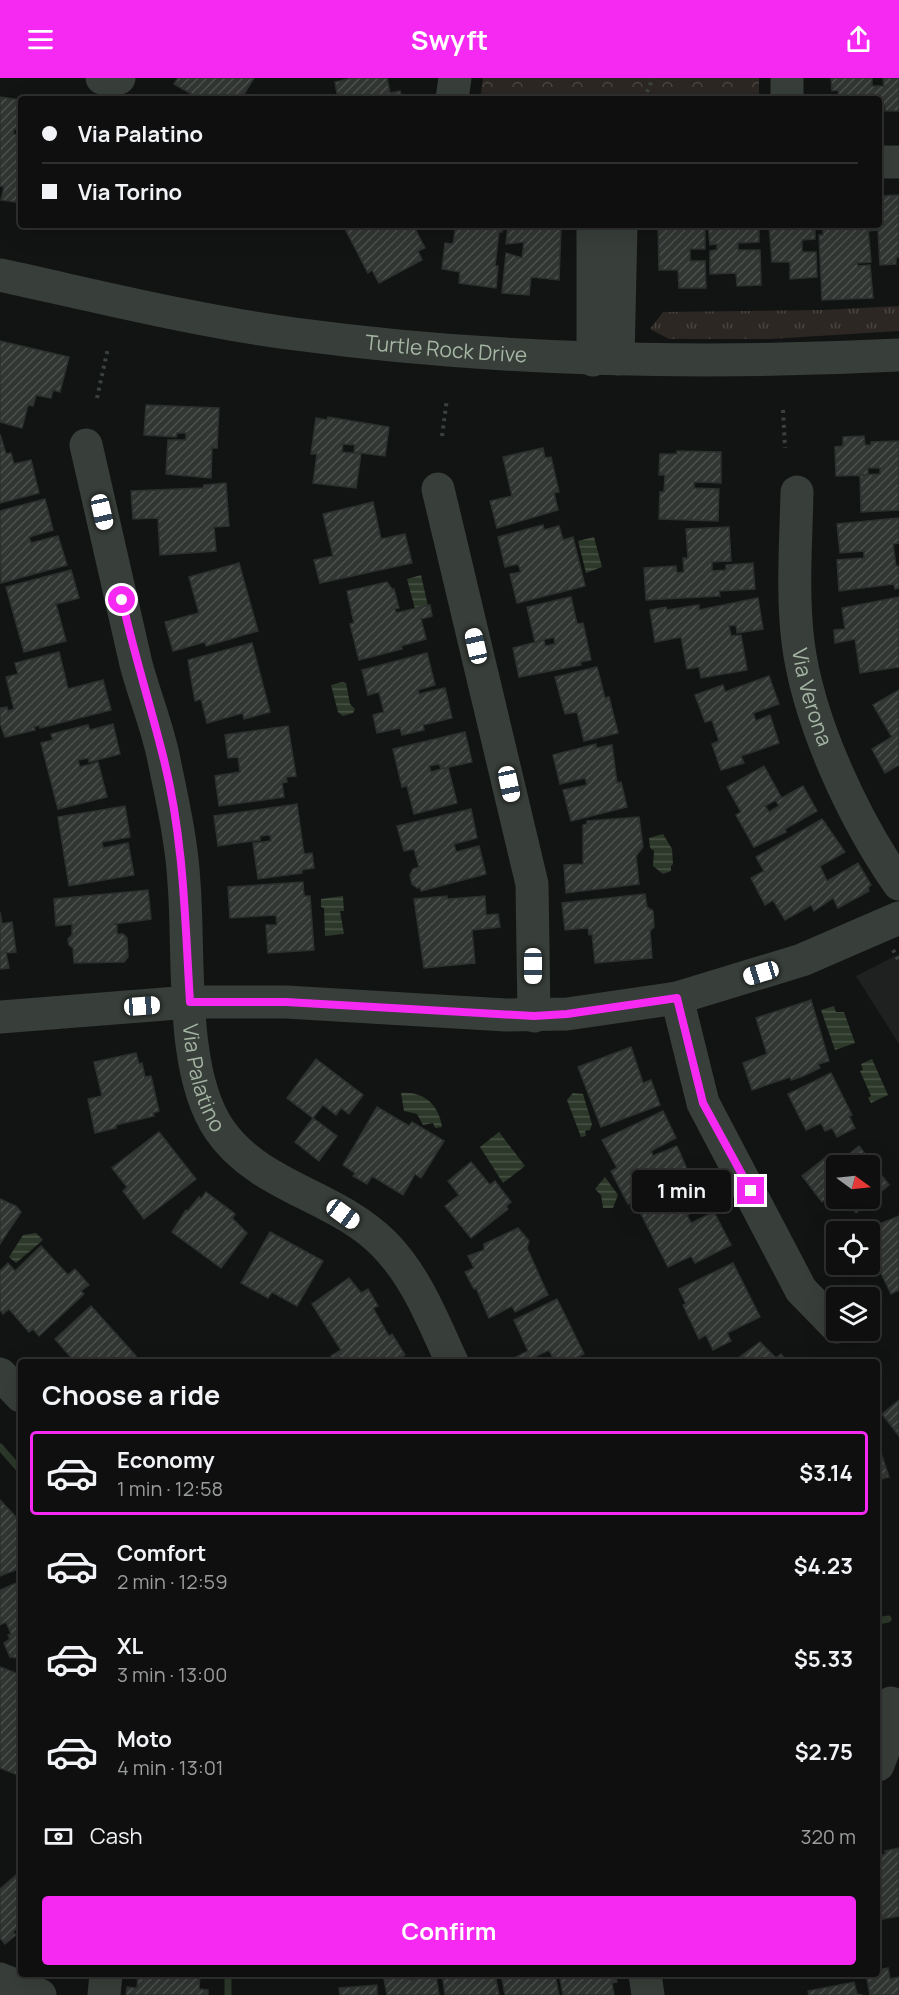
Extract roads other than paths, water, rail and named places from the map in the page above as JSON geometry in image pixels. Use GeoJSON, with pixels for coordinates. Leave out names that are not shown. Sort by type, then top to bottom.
{"type":"FeatureCollection","features":[{"type":"Feature","properties":{"kind":"street"},"geometry":{"type":"LineString","coordinates":[[102,78],[119,78]]}},
{"type":"Feature","properties":{"kind":"street"},"geometry":{"type":"LineString","coordinates":[[452,96],[455,78]]}},
{"type":"Feature","properties":{"kind":"street"},"geometry":{"type":"LineString","coordinates":[[787,78],[787,96]]}},
{"type":"Feature","properties":{"kind":"street"},"geometry":{"type":"LineString","coordinates":[[882,162],[899,162]]}},
{"type":"Feature","properties":{"kind":"street"},"geometry":{"type":"LineString","coordinates":[[593,228],[606,360]]}},
{"type":"Feature","properties":{"kind":"street"},"geometry":{"type":"LineString","coordinates":[[606,360],[621,228]]}},
{"type":"Feature","properties":{"kind":"street","name":"Turtle Rock Drive"},"geometry":{"type":"LineString","coordinates":[[0,275],[292,334],[481,354],[606,360],[746,361],[899,355]]}},
{"type":"Feature","properties":{"kind":"street","name":"Via Palatino"},"geometry":{"type":"LineString","coordinates":[[86,445],[137,667],[165,762],[184,881],[192,1044],[201,1090],[219,1129],[250,1162],[285,1185],[343,1214],[384,1244],[416,1285],[451,1359]]}},
{"type":"Feature","properties":{"kind":"street"},"geometry":{"type":"LineString","coordinates":[[438,489],[532,884],[534,1016]]}},
{"type":"Feature","properties":{"kind":"street","name":"Via Verona"},"geometry":{"type":"LineString","coordinates":[[797,492],[798,641],[808,700],[836,771],[899,884]]}},
{"type":"Feature","properties":{"kind":"street"},"geometry":{"type":"LineString","coordinates":[[0,1017],[190,1002],[286,1002],[534,1016],[567,1014],[677,998],[802,960],[899,918]]}},
{"type":"Feature","properties":{"kind":"street"},"geometry":{"type":"LineString","coordinates":[[677,998],[703,1103],[801,1290],[826,1316]]}},
{"type":"Feature","properties":{"kind":"street"},"geometry":{"type":"LineString","coordinates":[[0,1374],[18,1393]]}},
{"type":"Feature","properties":{"kind":"street"},"geometry":{"type":"LineString","coordinates":[[880,1760],[884,1749],[891,1703]]}},
{"type":"Feature","properties":{"kind":"street"},"geometry":{"type":"LineString","coordinates":[[50,1995],[54,1977]]}},
{"type":"Feature","properties":{"kind":"street"},"geometry":{"type":"LineString","coordinates":[[104,1995],[106,1977]]}},
{"type":"Feature","properties":{"kind":"street"},"geometry":{"type":"LineString","coordinates":[[645,1977],[648,1995]]}},
{"type":"Feature","properties":{"kind":"street"},"geometry":{"type":"LineString","coordinates":[[0,1979],[40,1995]]}},
{"type":"Feature","properties":{"kind":"waterway"},"geometry":{"type":"LineString","coordinates":[[0,1447],[18,1468]]}},
{"type":"Feature","properties":{"kind":"waterway"},"geometry":{"type":"LineString","coordinates":[[880,1621],[888,1619]]}},
{"type":"Feature","properties":{"kind":"waterway"},"geometry":{"type":"LineString","coordinates":[[228,1977],[228,1995]]}}]}
